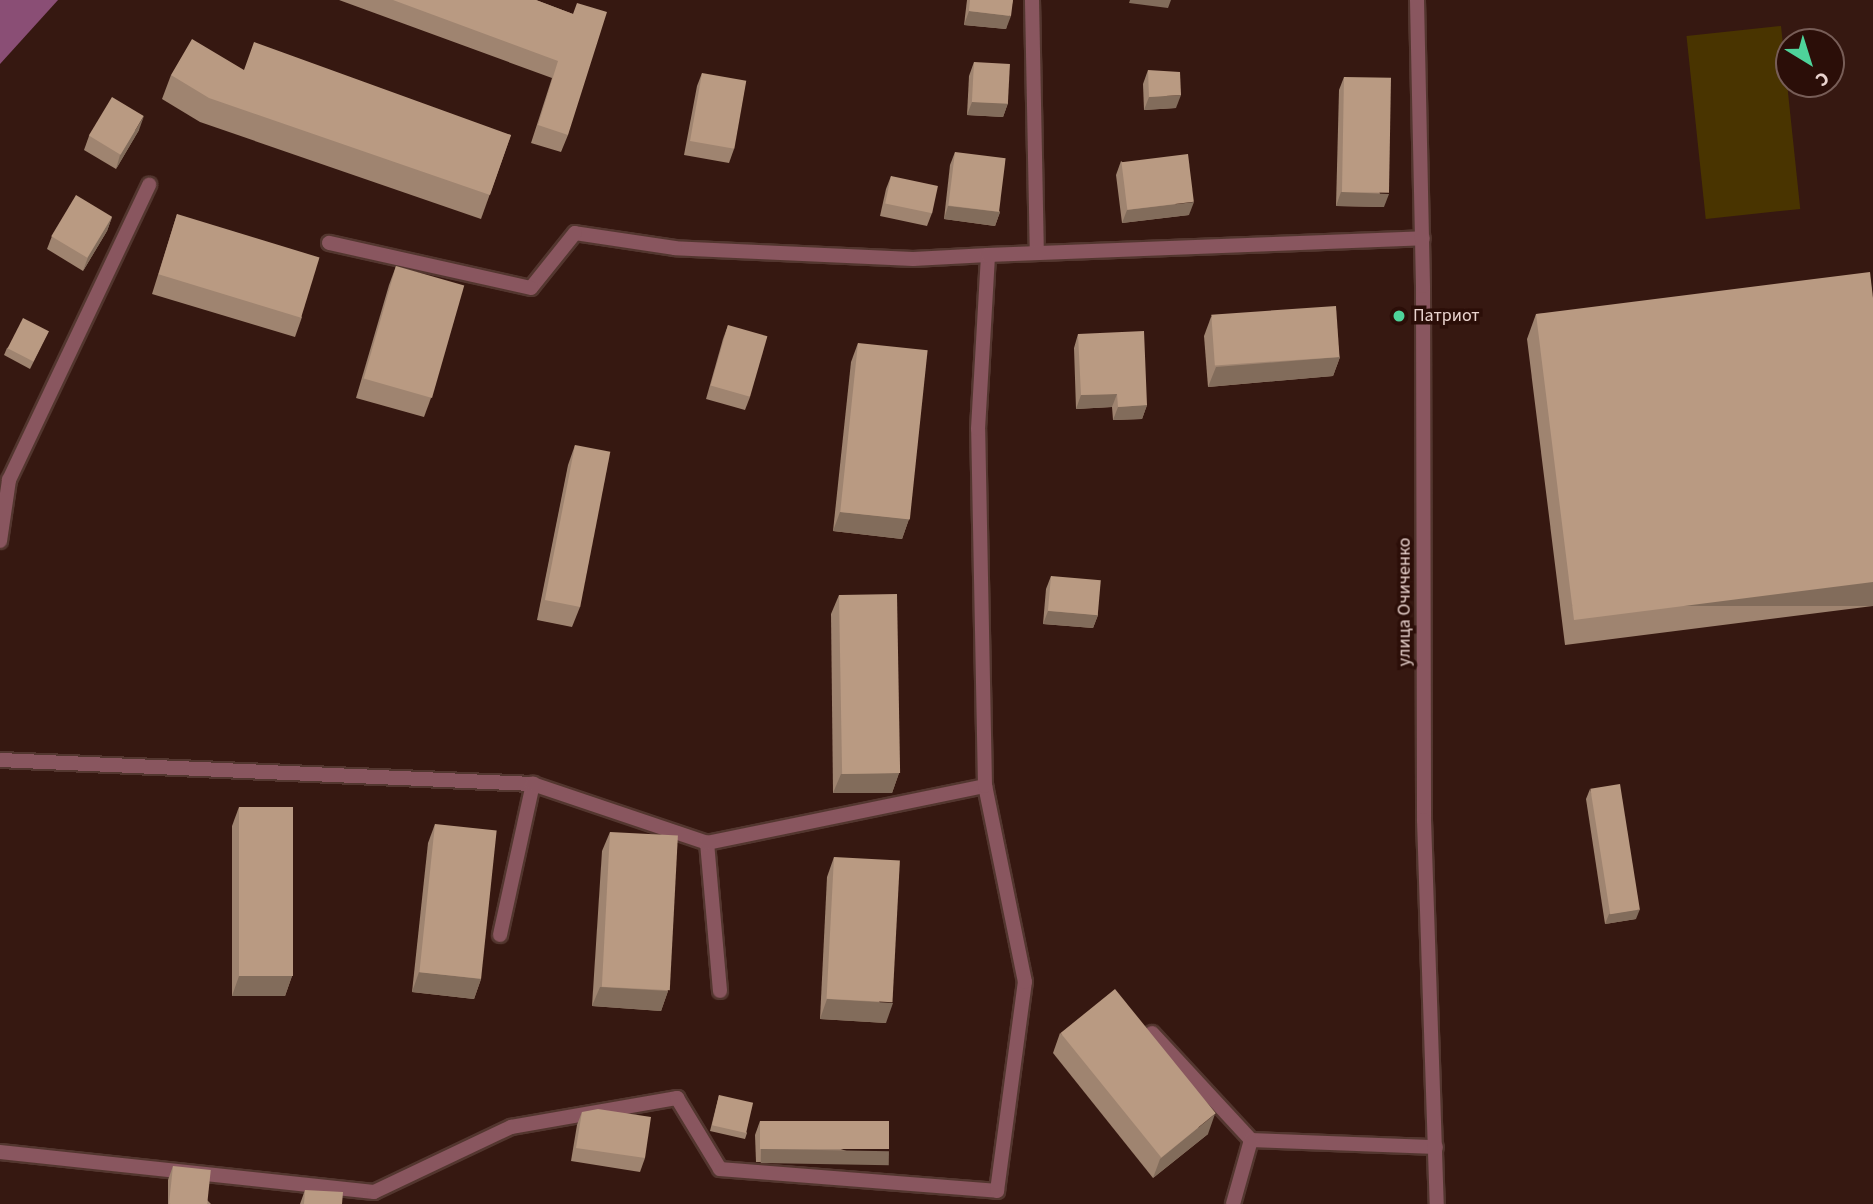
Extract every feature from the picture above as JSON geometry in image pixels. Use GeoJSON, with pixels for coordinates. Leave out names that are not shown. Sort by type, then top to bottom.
{"type":"FeatureCollection","features":[{"type":"Feature","properties":{"kind":"street"},"geometry":{"type":"LineString","coordinates":[[1032,0],[1037,253]]}},
{"type":"Feature","properties":{"kind":"street","name":"улица Очиченко"},"geometry":{"type":"LineString","coordinates":[[1417,0],[1423,238],[1424,820],[1437,1204]]}},
{"type":"Feature","properties":{"kind":"street"},"geometry":{"type":"LineString","coordinates":[[0,541],[9,480],[149,185]]}},
{"type":"Feature","properties":{"kind":"street"},"geometry":{"type":"LineString","coordinates":[[329,243],[531,288],[575,233],[688,249],[913,259],[1423,238]]}},
{"type":"Feature","properties":{"kind":"street"},"geometry":{"type":"LineString","coordinates":[[0,1152],[374,1192],[511,1127],[677,1098],[720,1169],[997,1191],[1024,982],[985,786],[978,429],[988,255]]}},
{"type":"Feature","properties":{"kind":"street"},"geometry":{"type":"LineString","coordinates":[[0,760],[533,784],[707,843],[985,786]]}},
{"type":"Feature","properties":{"kind":"street"},"geometry":{"type":"LineString","coordinates":[[500,935],[533,784]]}},
{"type":"Feature","properties":{"kind":"street"},"geometry":{"type":"LineString","coordinates":[[707,843],[720,992]]}},
{"type":"Feature","properties":{"kind":"street"},"geometry":{"type":"LineString","coordinates":[[1152,1033],[1251,1140],[1436,1147]]}},
{"type":"Feature","properties":{"kind":"street"},"geometry":{"type":"LineString","coordinates":[[1233,1204],[1251,1140]]}},
{"type":"Feature","properties":{"kind":"shaded area"},"geometry":{"type":"Polygon","coordinates":[[[0,0],[58,0],[0,64],[0,0]]]}},
{"type":"Feature","properties":{"kind":"shaded area"},"geometry":{"type":"Polygon","coordinates":[[[1781,26],[1775,28],[1775,98],[1789,98],[1800,209],[1706,219],[1687,36],[1781,26]]]}},
{"type":"Feature","properties":{"kind":"building"},"geometry":{"type":"Polygon","coordinates":[[[393,0],[536,0],[573,14],[577,3],[607,12],[568,135],[538,125],[558,61],[393,0]]]}},
{"type":"Feature","properties":{"kind":"building"},"geometry":{"type":"Polygon","coordinates":[[[970,0],[1013,0],[1011,16],[969,11],[970,0]]]}},
{"type":"Feature","properties":{"kind":"building"},"geometry":{"type":"Polygon","coordinates":[[[192,39],[244,70],[254,42],[511,135],[490,195],[209,98],[171,75],[192,39]]]}},
{"type":"Feature","properties":{"kind":"building"},"geometry":{"type":"Polygon","coordinates":[[[974,62],[1010,64],[1008,104],[972,102],[974,62]]]}},
{"type":"Feature","properties":{"kind":"building"},"geometry":{"type":"Polygon","coordinates":[[[1148,70],[1180,72],[1181,95],[1149,97],[1148,70]]]}},
{"type":"Feature","properties":{"kind":"building"},"geometry":{"type":"Polygon","coordinates":[[[702,73],[746,81],[734,149],[690,141],[702,73]]]}},
{"type":"Feature","properties":{"kind":"building"},"geometry":{"type":"Polygon","coordinates":[[[1344,77],[1391,78],[1389,193],[1342,192],[1344,77]]]}},
{"type":"Feature","properties":{"kind":"building"},"geometry":{"type":"Polygon","coordinates":[[[112,97],[144,116],[121,155],[89,136],[112,97]]]}},
{"type":"Feature","properties":{"kind":"building"},"geometry":{"type":"Polygon","coordinates":[[[955,152],[1006,158],[999,212],[948,206],[955,152]]]}},
{"type":"Feature","properties":{"kind":"building"},"geometry":{"type":"Polygon","coordinates":[[[1188,154],[1194,202],[1127,210],[1121,162],[1188,154]]]}},
{"type":"Feature","properties":{"kind":"building"},"geometry":{"type":"Polygon","coordinates":[[[891,176],[938,186],[932,213],[885,203],[891,176]]]}},
{"type":"Feature","properties":{"kind":"building"},"geometry":{"type":"Polygon","coordinates":[[[76,195],[112,217],[87,258],[51,236],[76,195]]]}},
{"type":"Feature","properties":{"kind":"building"},"geometry":{"type":"Polygon","coordinates":[[[177,214],[319,258],[301,318],[159,274],[177,214]]]}},
{"type":"Feature","properties":{"kind":"building"},"geometry":{"type":"Polygon","coordinates":[[[396,266],[464,286],[432,398],[364,378],[396,266]]]}},
{"type":"Feature","properties":{"kind":"building"},"geometry":{"type":"Polygon","coordinates":[[[1870,272],[1873,298],[1873,582],[1574,620],[1536,314],[1870,272]]]}},
{"type":"Feature","properties":{"kind":"building"},"geometry":{"type":"Polygon","coordinates":[[[1336,306],[1340,357],[1215,366],[1211,315],[1336,306]]]}},
{"type":"Feature","properties":{"kind":"building"},"geometry":{"type":"Polygon","coordinates":[[[23,318],[49,331],[33,361],[8,348],[23,318]]]}},
{"type":"Feature","properties":{"kind":"building"},"geometry":{"type":"Polygon","coordinates":[[[728,325],[767,336],[750,397],[711,386],[728,325]]]}},
{"type":"Feature","properties":{"kind":"building"},"geometry":{"type":"Polygon","coordinates":[[[1144,331],[1147,405],[1118,407],[1117,394],[1081,395],[1078,334],[1144,331]]]}},
{"type":"Feature","properties":{"kind":"building"},"geometry":{"type":"Polygon","coordinates":[[[858,343],[928,350],[910,519],[840,512],[858,343]]]}},
{"type":"Feature","properties":{"kind":"building"},"geometry":{"type":"Polygon","coordinates":[[[575,445],[610,452],[580,607],[545,600],[575,445]]]}},
{"type":"Feature","properties":{"kind":"building"},"geometry":{"type":"Polygon","coordinates":[[[1051,576],[1101,580],[1098,615],[1048,611],[1051,576]]]}},
{"type":"Feature","properties":{"kind":"building"},"geometry":{"type":"Polygon","coordinates":[[[897,594],[900,773],[842,774],[839,595],[897,594]]]}},
{"type":"Feature","properties":{"kind":"building"},"geometry":{"type":"Polygon","coordinates":[[[1620,784],[1640,909],[1610,914],[1590,789],[1620,784]]]}},
{"type":"Feature","properties":{"kind":"building"},"geometry":{"type":"Polygon","coordinates":[[[239,807],[293,807],[293,976],[239,976],[239,807]]]}},
{"type":"Feature","properties":{"kind":"building"},"geometry":{"type":"Polygon","coordinates":[[[435,824],[497,830],[481,979],[419,972],[435,824]]]}},
{"type":"Feature","properties":{"kind":"building"},"geometry":{"type":"Polygon","coordinates":[[[610,832],[678,836],[670,990],[602,987],[610,832]]]}},
{"type":"Feature","properties":{"kind":"building"},"geometry":{"type":"Polygon","coordinates":[[[834,857],[900,860],[892,1002],[827,999],[834,857]]]}},
{"type":"Feature","properties":{"kind":"building"},"geometry":{"type":"Polygon","coordinates":[[[1115,989],[1216,1113],[1161,1157],[1061,1033],[1115,989]]]}},
{"type":"Feature","properties":{"kind":"building"},"geometry":{"type":"Polygon","coordinates":[[[719,1095],[753,1103],[746,1133],[712,1125],[719,1095]]]}},
{"type":"Feature","properties":{"kind":"building"},"geometry":{"type":"Polygon","coordinates":[[[598,1109],[651,1117],[645,1158],[576,1148],[582,1112],[598,1109]]]}},
{"type":"Feature","properties":{"kind":"building"},"geometry":{"type":"Polygon","coordinates":[[[760,1121],[889,1121],[889,1149],[760,1149],[760,1121]]]}},
{"type":"Feature","properties":{"kind":"building"},"geometry":{"type":"Polygon","coordinates":[[[173,1166],[211,1170],[207,1204],[169,1204],[173,1166]]]}},
{"type":"Feature","properties":{"kind":"building"},"geometry":{"type":"Polygon","coordinates":[[[305,1190],[343,1192],[342,1204],[304,1204],[305,1190]]]}},
{"type":"Feature","properties":{"kind":"place","name":"Патриот"},"geometry":{"type":"Point","coordinates":[1399,316]}}]}
